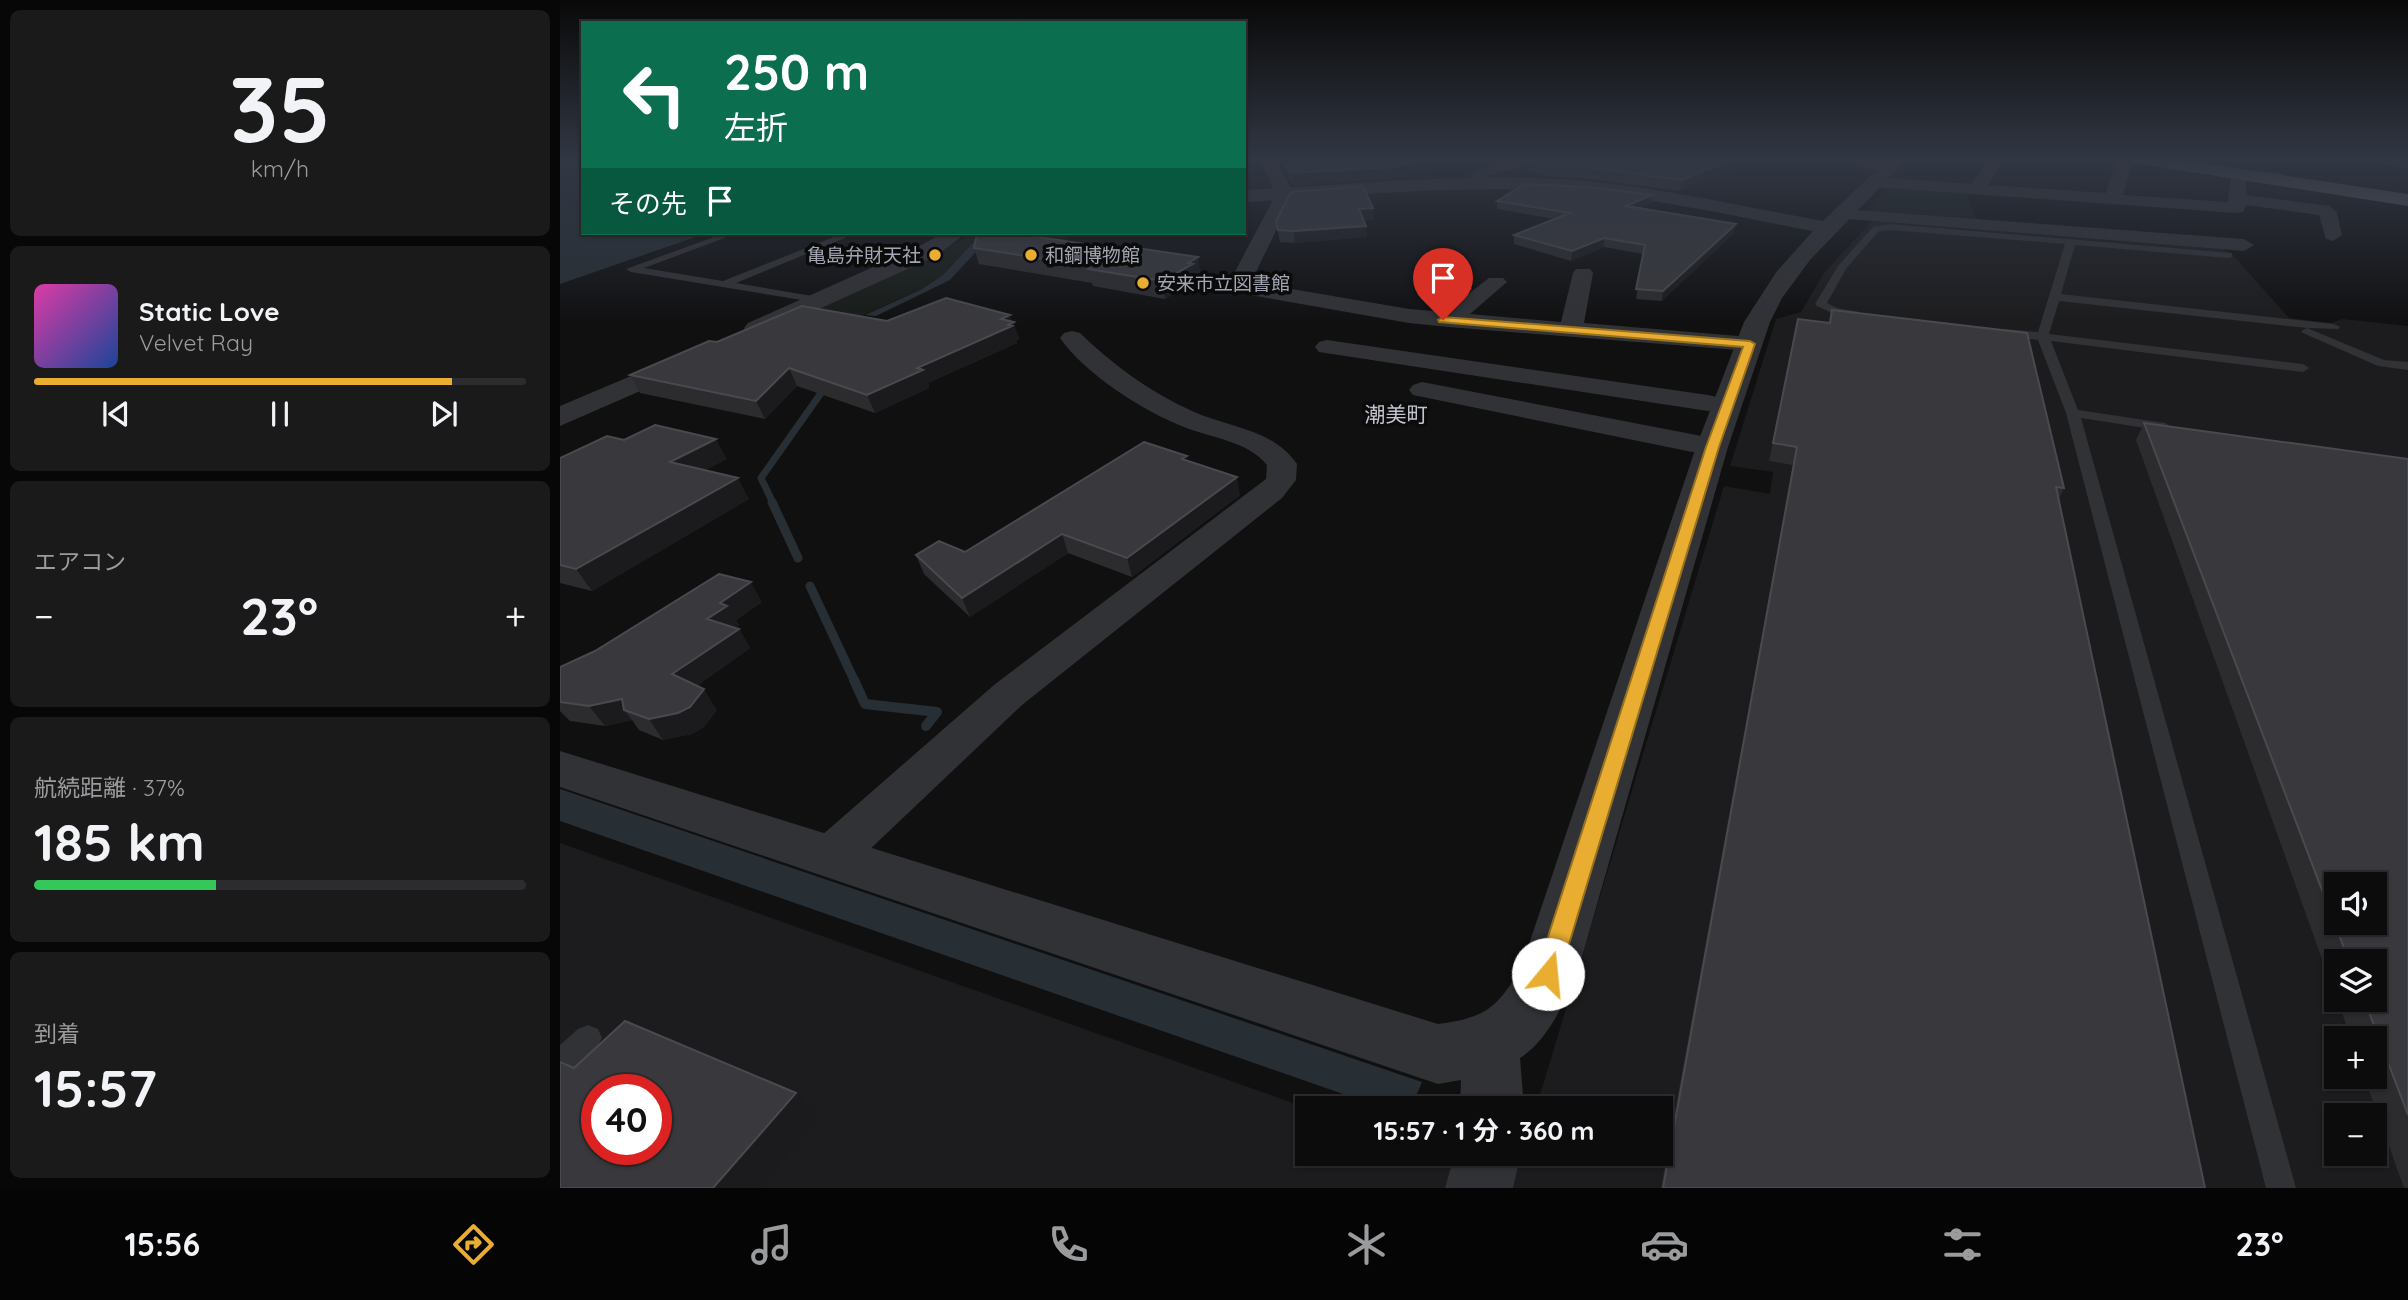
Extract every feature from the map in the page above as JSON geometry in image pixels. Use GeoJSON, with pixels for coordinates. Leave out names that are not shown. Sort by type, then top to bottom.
{"type":"FeatureCollection","features":[{"type":"Feature","properties":{"kind":"street"},"geometry":{"type":"LineString","coordinates":[[1274,213],[1239,285],[1409,316],[1750,344]]}},
{"type":"Feature","properties":{"kind":"street"},"geometry":{"type":"LineString","coordinates":[[1781,213],[1837,221],[2236,250]]}},
{"type":"Feature","properties":{"kind":"street"},"geometry":{"type":"LineString","coordinates":[[560,769],[1438,1054],[1465,1051],[1488,1044],[1511,1031],[1531,1009],[1548,974],[1710,425],[1750,344],[1766,303],[1795,263],[1844,213]]}},
{"type":"Feature","properties":{"kind":"street"},"geometry":{"type":"LineString","coordinates":[[2327,213],[2333,235]]}},
{"type":"Feature","properties":{"kind":"street"},"geometry":{"type":"LineString","coordinates":[[732,339],[926,252],[954,235]]}},
{"type":"Feature","properties":{"kind":"street"},"geometry":{"type":"LineString","coordinates":[[1571,330],[1583,273]]}},
{"type":"Feature","properties":{"kind":"street"},"geometry":{"type":"LineString","coordinates":[[1411,360],[1446,320],[1496,282]]}},
{"type":"Feature","properties":{"kind":"street"},"geometry":{"type":"LineString","coordinates":[[830,857],[1008,695],[1271,492],[1281,480],[1282,464],[1269,449],[1182,416],[1123,382],[1092,359],[1072,338]]}},
{"type":"Feature","properties":{"kind":"street"},"geometry":{"type":"LineString","coordinates":[[1327,348],[1411,360],[1710,425]]}},
{"type":"Feature","properties":{"kind":"street"},"geometry":{"type":"LineString","coordinates":[[560,417],[707,351]]}},
{"type":"Feature","properties":{"kind":"street"},"geometry":{"type":"LineString","coordinates":[[1422,390],[1710,425]]}},
{"type":"Feature","properties":{"kind":"street"},"geometry":{"type":"LineString","coordinates":[[1488,1044],[1493,1096]]}},
{"type":"Feature","properties":{"kind":"street"},"geometry":{"type":"LineString","coordinates":[[1479,1188],[1485,1166]]}},
{"type":"Feature","properties":{"kind":"lane"},"geometry":{"type":"LineString","coordinates":[[1873,316],[1834,311],[1821,304],[1842,268],[1876,229],[1891,227],[2071,242],[2236,250]]}},
{"type":"Feature","properties":{"kind":"lane"},"geometry":{"type":"LineString","coordinates":[[727,235],[631,270],[820,300]]}},
{"type":"Feature","properties":{"kind":"lane"},"geometry":{"type":"LineString","coordinates":[[724,284],[847,235]]}},
{"type":"Feature","properties":{"kind":"lane"},"geometry":{"type":"LineString","coordinates":[[2071,242],[2043,336],[2073,414],[2281,1188]]}},
{"type":"Feature","properties":{"kind":"lane"},"geometry":{"type":"LineString","coordinates":[[2054,297],[2334,327]]}},
{"type":"Feature","properties":{"kind":"lane"},"geometry":{"type":"LineString","coordinates":[[2287,322],[2382,363],[2408,366]]}},
{"type":"Feature","properties":{"kind":"lane"},"geometry":{"type":"LineString","coordinates":[[1991,330],[2303,368]]}},
{"type":"Feature","properties":{"kind":"lane"},"geometry":{"type":"LineString","coordinates":[[2073,414],[2180,429]]}},
{"type":"Feature","properties":{"kind":"lane"},"geometry":{"type":"LineString","coordinates":[[560,1063],[587,1038]]}},
{"type":"Feature","properties":{"kind":"shaded area"},"geometry":{"type":"Polygon","coordinates":[[[560,213],[581,213],[581,235],[701,235],[560,284],[560,213]]]}},
{"type":"Feature","properties":{"kind":"shaded area"},"geometry":{"type":"Polygon","coordinates":[[[1870,213],[1974,213],[1978,222],[1870,213]]]}},
{"type":"Feature","properties":{"kind":"shaded area"},"geometry":{"type":"Polygon","coordinates":[[[1872,221],[2222,249],[2233,255],[2289,318],[2331,323],[2342,319],[2408,326],[2408,1188],[560,1188],[560,843],[1295,1104],[1295,1166],[1471,1166],[1513,1181],[1518,1166],[1673,1166],[1673,1096],[1540,1096],[1724,486],[1770,494],[1773,472],[1730,466],[1776,319],[1801,312],[1824,273],[1872,221]]]}},
{"type":"Feature","properties":{"kind":"shaded area"},"geometry":{"type":"Polygon","coordinates":[[[968,235],[980,235],[943,275],[919,290],[859,317],[812,312],[968,235]]]}},
{"type":"Feature","properties":{"kind":"shaded area"},"geometry":{"type":"Polygon","coordinates":[[[980,235],[991,235],[950,280],[876,316],[865,315],[920,290],[943,275],[980,235]]]}},
{"type":"Feature","properties":{"kind":"shaded area"},"geometry":{"type":"Polygon","coordinates":[[[560,789],[1422,1082],[1416,1096],[1349,1096],[560,821],[560,789]]]}},
{"type":"Feature","properties":{"kind":"building"},"geometry":{"type":"Polygon","coordinates":[[[1280,213],[1361,213],[1366,226],[1294,231],[1278,230],[1276,221],[1280,213]]]}},
{"type":"Feature","properties":{"kind":"building"},"geometry":{"type":"Polygon","coordinates":[[[1569,213],[1671,213],[1736,224],[1663,291],[1636,289],[1645,245],[1604,238],[1572,251],[1514,235],[1569,213]]]}},
{"type":"Feature","properties":{"kind":"building"},"geometry":{"type":"Polygon","coordinates":[[[977,235],[1024,235],[1125,250],[1130,247],[1198,257],[1188,263],[1193,264],[1162,281],[1088,269],[1090,266],[974,248],[977,235]]]}},
{"type":"Feature","properties":{"kind":"building"},"geometry":{"type":"Polygon","coordinates":[[[946,298],[1010,315],[1001,319],[1014,322],[1008,325],[1012,326],[917,368],[923,370],[867,395],[789,368],[756,401],[630,375],[709,341],[717,342],[802,306],[887,321],[946,298]]]}},
{"type":"Feature","properties":{"kind":"building"},"geometry":{"type":"Polygon","coordinates":[[[1832,310],[2027,333],[2064,488],[2056,487],[2205,1188],[1663,1188],[1667,1166],[1673,1166],[1673,1133],[1797,447],[1773,443],[1798,319],[1830,323],[1832,310]]]}},
{"type":"Feature","properties":{"kind":"building"},"geometry":{"type":"Polygon","coordinates":[[[2144,423],[2408,459],[2408,1115],[2387,1060],[2387,1026],[2374,1026],[2369,1012],[2387,1012],[2387,949],[2344,949],[2339,935],[2387,935],[2387,872],[2324,872],[2324,895],[2144,423]]]}},
{"type":"Feature","properties":{"kind":"building"},"geometry":{"type":"Polygon","coordinates":[[[655,425],[716,439],[670,462],[738,478],[576,569],[560,565],[560,458],[607,436],[624,440],[655,425]]]}},
{"type":"Feature","properties":{"kind":"building"},"geometry":{"type":"Polygon","coordinates":[[[1144,442],[1187,456],[1182,459],[1237,477],[1127,558],[1062,534],[962,598],[916,555],[939,541],[965,552],[1144,442]]]}},
{"type":"Feature","properties":{"kind":"building"},"geometry":{"type":"Polygon","coordinates":[[[719,574],[751,582],[720,603],[727,606],[707,619],[739,629],[672,674],[704,689],[690,707],[678,713],[649,719],[624,710],[622,699],[589,706],[560,702],[560,667],[595,651],[719,574]]]}},
{"type":"Feature","properties":{"kind":"building"},"geometry":{"type":"Polygon","coordinates":[[[625,1021],[796,1093],[713,1188],[560,1188],[560,1062],[574,1068],[625,1021]]]}},
{"type":"Feature","properties":{"kind":"waterway"},"geometry":{"type":"LineString","coordinates":[[773,503],[761,478],[826,386]]}},
{"type":"Feature","properties":{"kind":"waterway"},"geometry":{"type":"LineString","coordinates":[[772,502],[798,558]]}},
{"type":"Feature","properties":{"kind":"waterway"},"geometry":{"type":"LineString","coordinates":[[810,586],[855,682]]}},
{"type":"Feature","properties":{"kind":"waterway"},"geometry":{"type":"LineString","coordinates":[[854,680],[865,704],[937,712],[926,726]]}},
{"type":"Feature","properties":{"kind":"place","name":"亀島弁財天社"},"geometry":{"type":"Point","coordinates":[935,255]}},
{"type":"Feature","properties":{"kind":"place","name":"和鋼博物館"},"geometry":{"type":"Point","coordinates":[1031,255]}},
{"type":"Feature","properties":{"kind":"place","name":"安来市立図書館"},"geometry":{"type":"Point","coordinates":[1143,283]}},
{"type":"Feature","properties":{"kind":"district","name":"潮美町"},"geometry":{"type":"Point","coordinates":[1396,414]}},
{"type":"Feature","properties":{"kind":"route"},"geometry":{"type":"LineString","coordinates":[[1443,320],[1750,344],[1713,447],[1548,974]]}}]}
